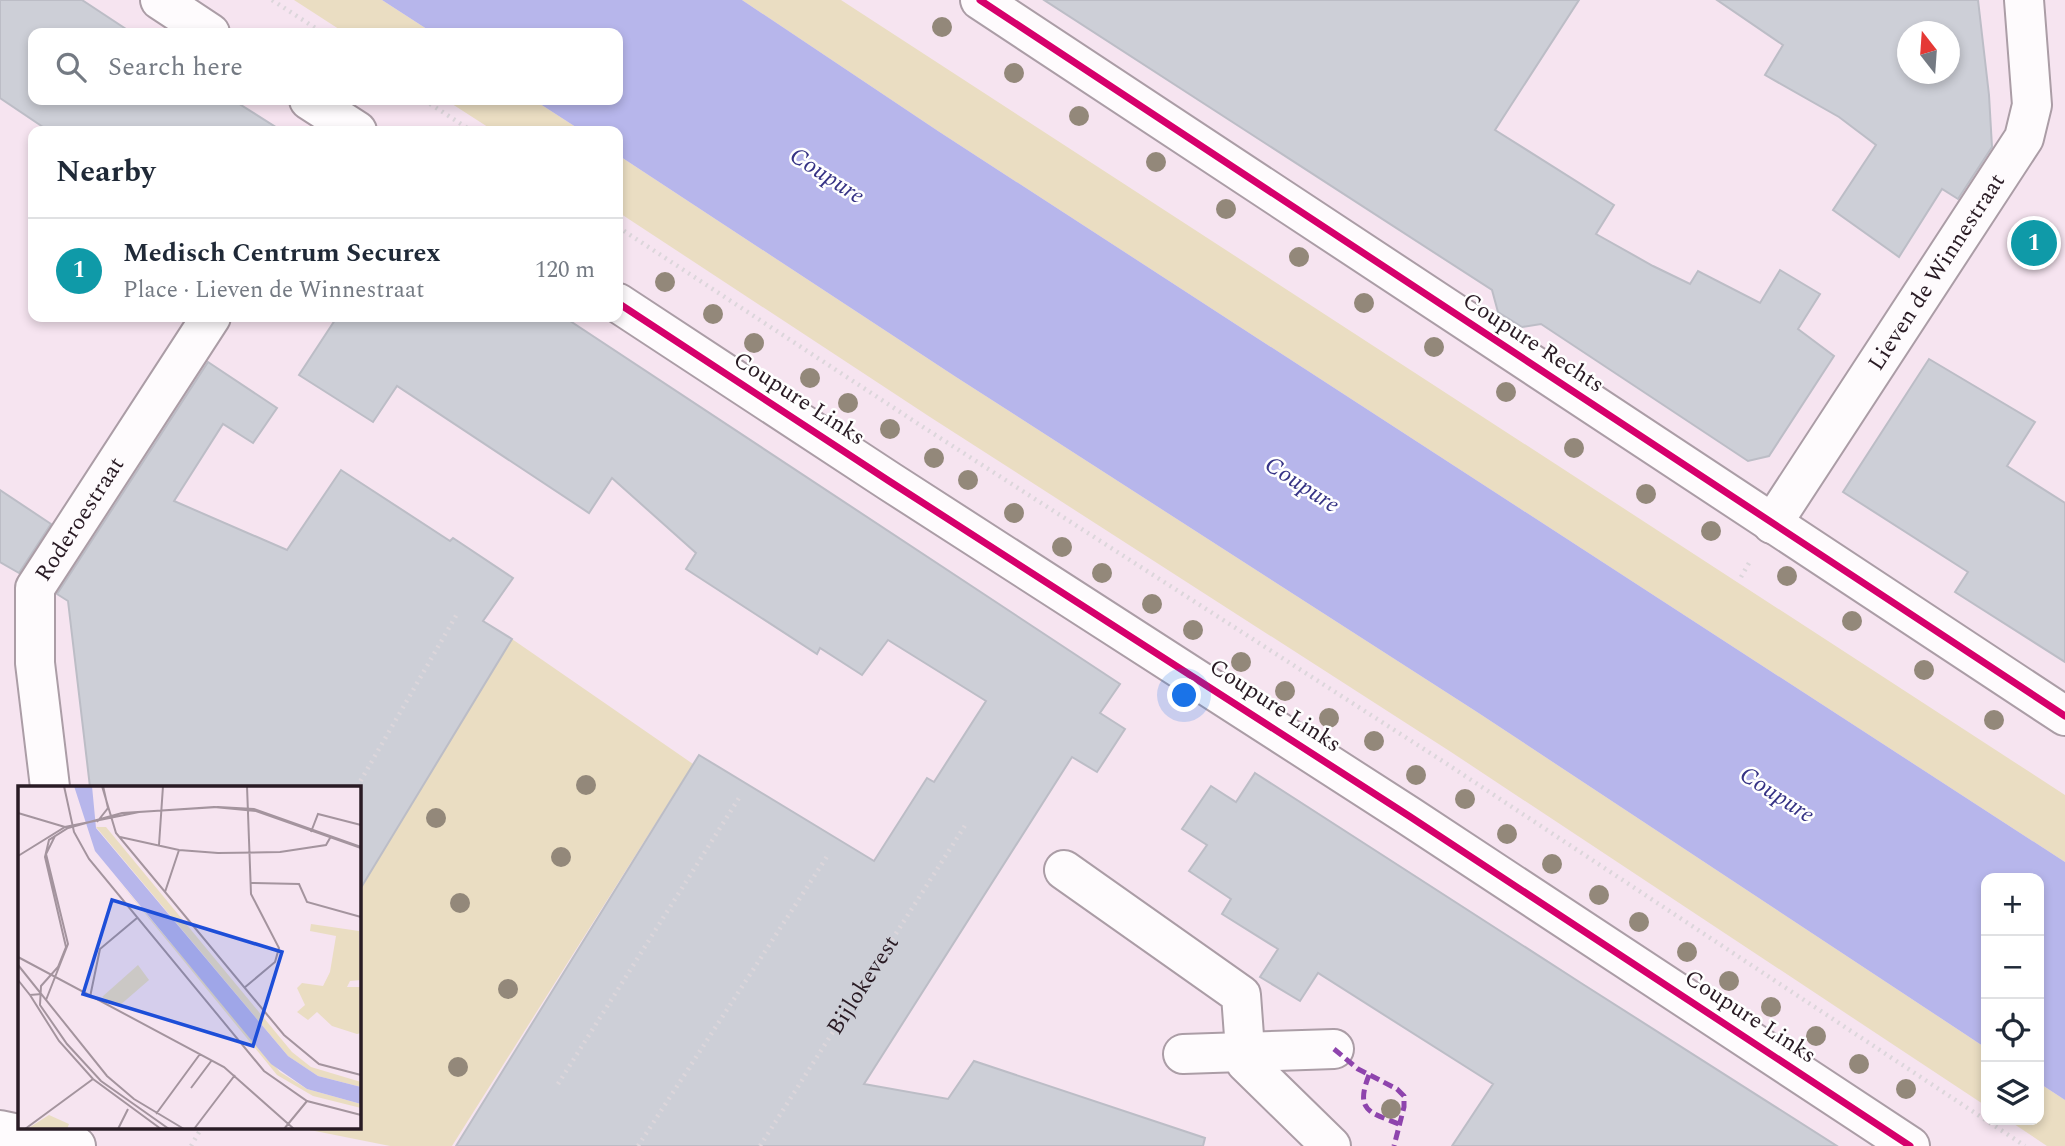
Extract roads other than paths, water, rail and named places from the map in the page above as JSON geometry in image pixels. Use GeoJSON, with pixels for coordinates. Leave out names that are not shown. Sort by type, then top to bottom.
{"type":"FeatureCollection","features":[{"type":"Feature","properties":{"kind":"street"},"geometry":{"type":"LineString","coordinates":[[160,0],[202,28]]}},
{"type":"Feature","properties":{"kind":"street","name":"Coupure Rechts"},"geometry":{"type":"LineString","coordinates":[[980,0],[2065,716]]}},
{"type":"Feature","properties":{"kind":"street","name":"Lieven de Winnestraat"},"geometry":{"type":"LineString","coordinates":[[1772,524],[2024,138],[2032,105],[2024,0]]}},
{"type":"Feature","properties":{"kind":"street","name":"Coupure Links"},"geometry":{"type":"LineString","coordinates":[[623,306],[888,481],[1409,816],[1910,1146]]}},
{"type":"Feature","properties":{"kind":"street","name":"Roderoestraat"},"geometry":{"type":"LineString","coordinates":[[50,786],[36,663],[34,588],[208,322]]}},
{"type":"Feature","properties":{"kind":"street"},"geometry":{"type":"LineString","coordinates":[[1064,870],[1241,995],[1245,1063],[1331,1146]]}},
{"type":"Feature","properties":{"kind":"street"},"geometry":{"type":"LineString","coordinates":[[1183,1054],[1334,1049]]}},
{"type":"Feature","properties":{"kind":"street"},"geometry":{"type":"LineString","coordinates":[[89,1128],[91,1146]]}},
{"type":"Feature","properties":{"kind":"street"},"geometry":{"type":"LineString","coordinates":[[0,1130],[76,1146]]}},
{"type":"Feature","properties":{"kind":"water","name":"Coupure"},"geometry":{"type":"Polygon","coordinates":[[[382,0],[742,0],[938,131],[2065,862],[2065,1100],[2044,1086],[2044,873],[1981,873],[1981,1045],[1477,712],[956,377],[623,158],[623,126],[574,126],[542,105],[623,105],[623,28],[425,28],[382,0]]]}},
{"type":"Feature","properties":{"kind":"place","name":"Medisch Centrum Securex"},"geometry":{"type":"Point","coordinates":[2034,243]}}]}
